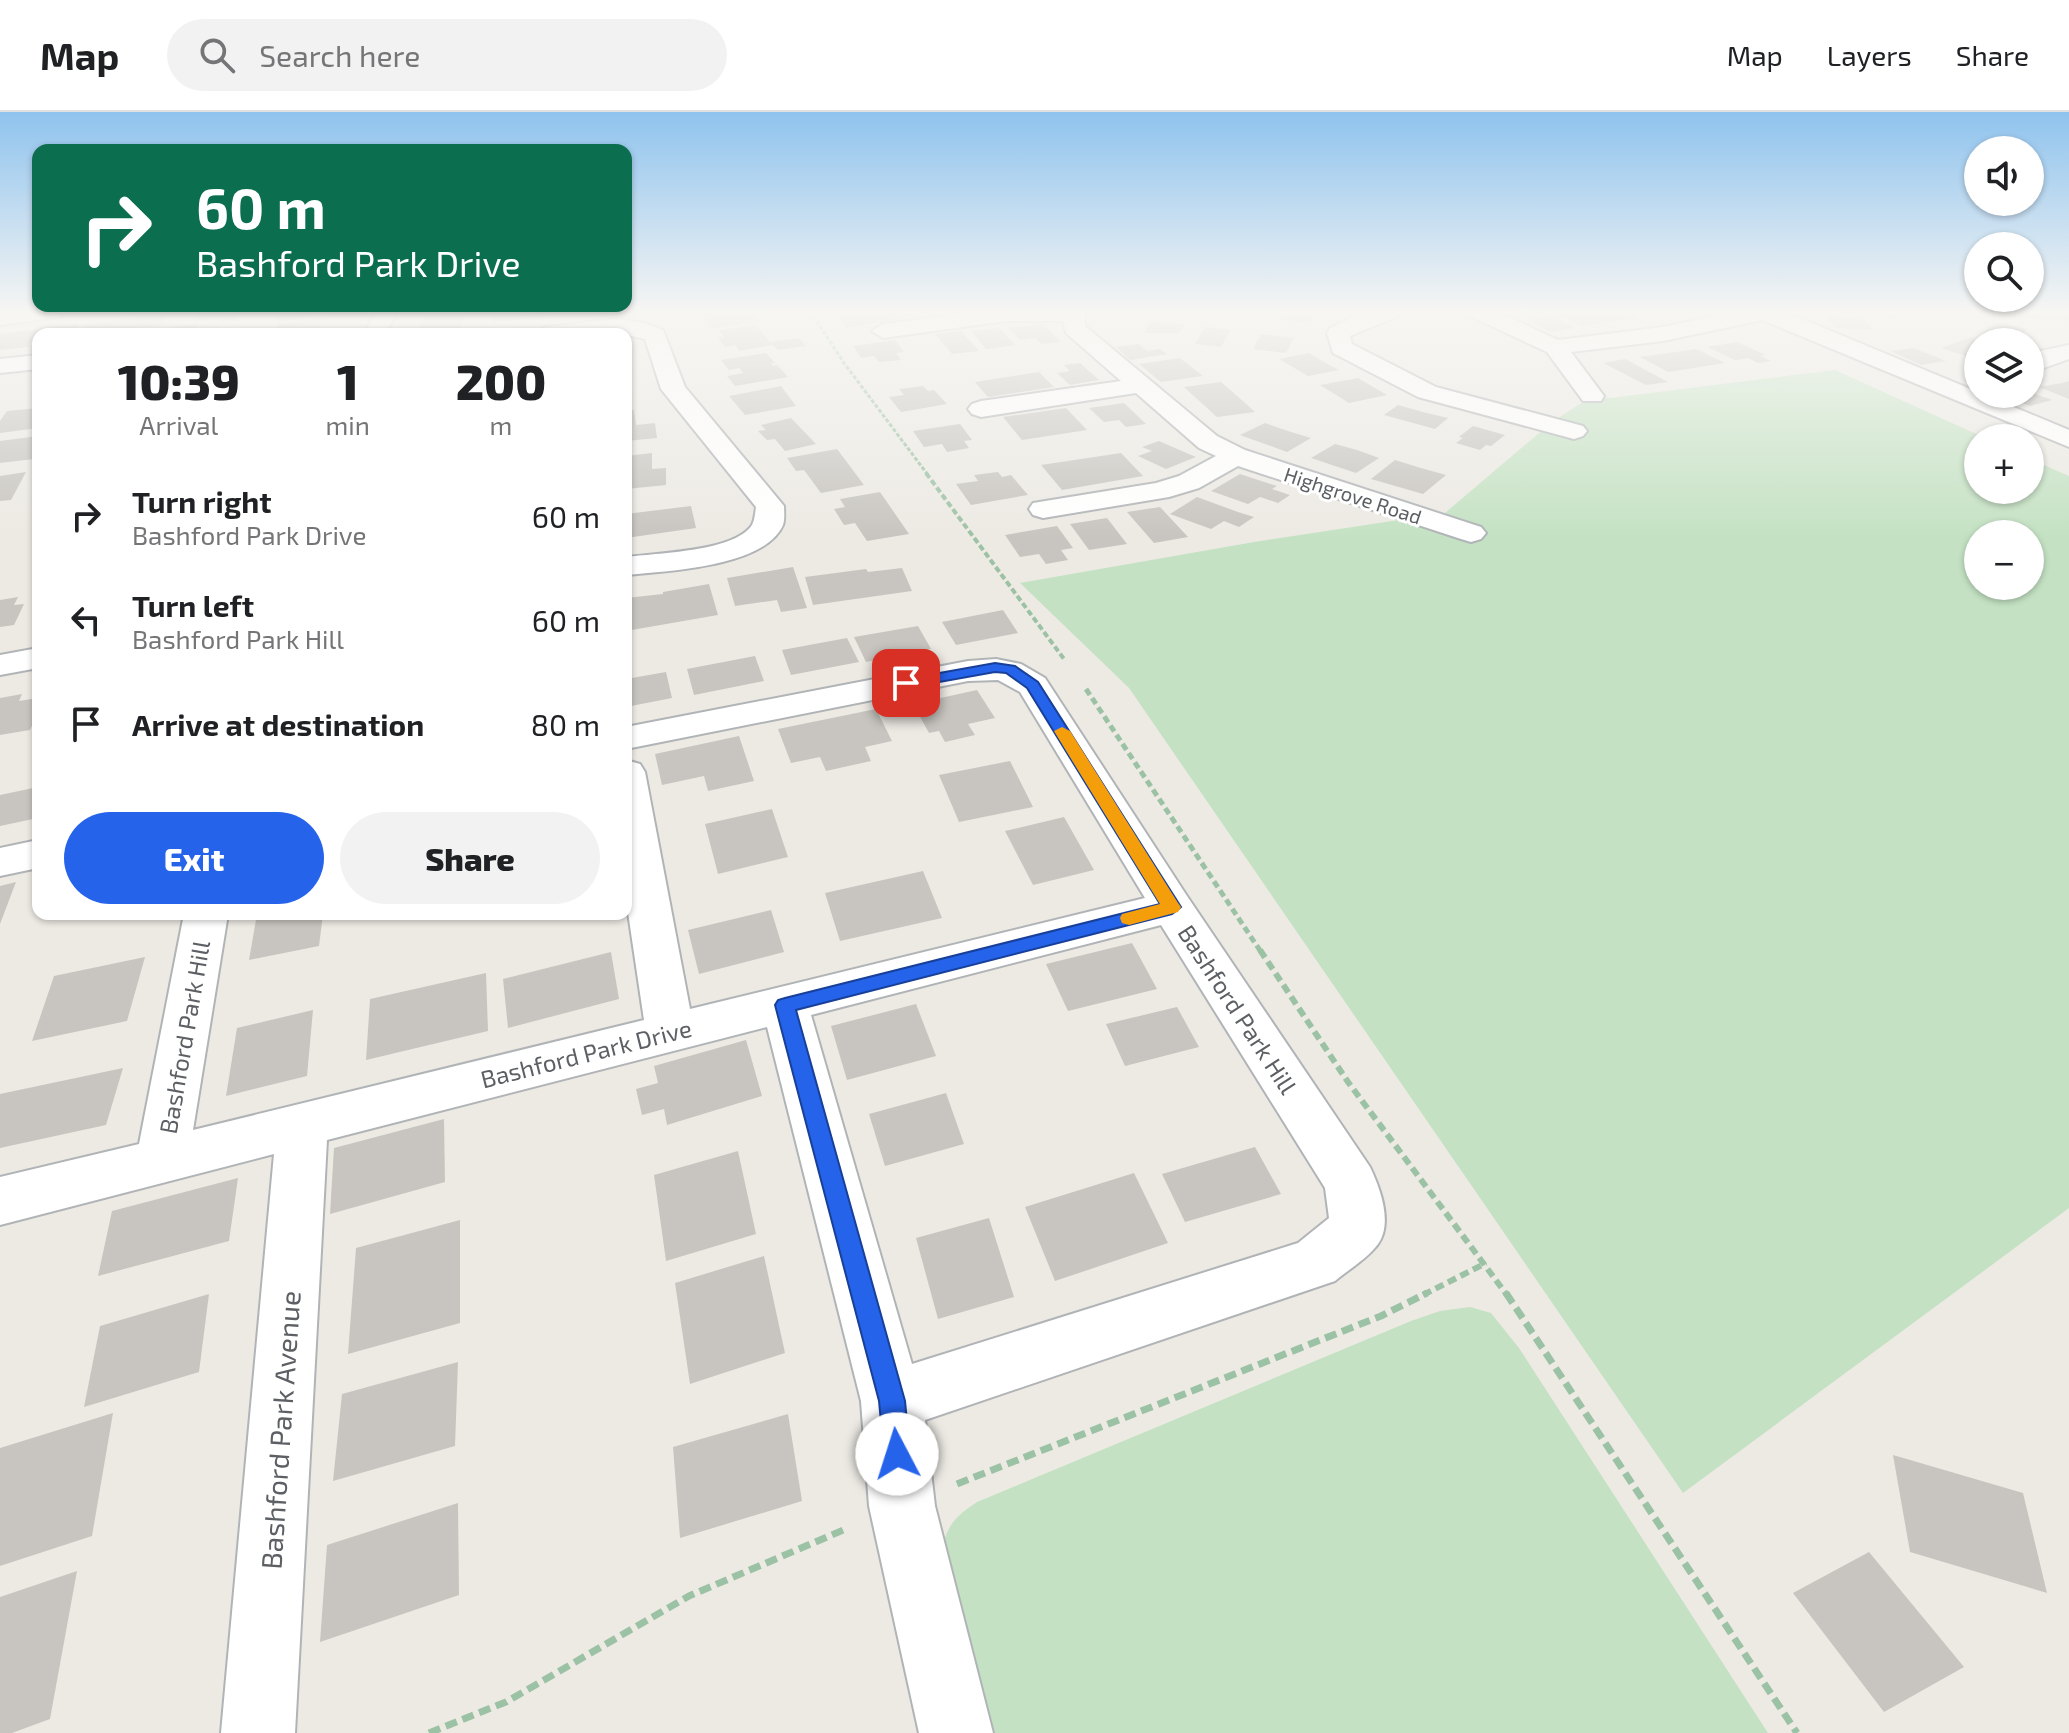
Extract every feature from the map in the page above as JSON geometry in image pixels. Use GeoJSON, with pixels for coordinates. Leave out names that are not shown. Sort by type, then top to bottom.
{"type":"FeatureCollection","features":[{"type":"Feature","properties":{"kind":"street"},"geometry":{"type":"LineString","coordinates":[[632,565],[721,552],[753,542],[770,527],[773,517],[770,506],[672,387]]}},
{"type":"Feature","properties":{"kind":"street"},"geometry":{"type":"LineString","coordinates":[[981,409],[1129,387]]}},
{"type":"Feature","properties":{"kind":"street","name":"Highgrove Road"},"geometry":{"type":"LineString","coordinates":[[1142,387],[1208,442],[1236,456],[1471,533]]}},
{"type":"Feature","properties":{"kind":"street"},"geometry":{"type":"LineString","coordinates":[[1417,387],[1574,431]]}},
{"type":"Feature","properties":{"kind":"street"},"geometry":{"type":"LineString","coordinates":[[1585,387],[1592,396]]}},
{"type":"Feature","properties":{"kind":"street"},"geometry":{"type":"LineString","coordinates":[[1947,387],[2069,439]]}},
{"type":"Feature","properties":{"kind":"street"},"geometry":{"type":"LineString","coordinates":[[1048,500],[1159,491],[1189,482],[1236,456]]}},
{"type":"Feature","properties":{"kind":"street"},"geometry":{"type":"LineString","coordinates":[[0,665],[32,659]]}},
{"type":"Feature","properties":{"kind":"street","name":"Bashford Park Hill"},"geometry":{"type":"LineString","coordinates":[[632,737],[968,671],[995,667],[1010,669],[1033,685],[1351,1183],[1358,1228],[1315,1263],[892,1401]]}},
{"type":"Feature","properties":{"kind":"street"},"geometry":{"type":"LineString","coordinates":[[632,807],[670,1031]]}},
{"type":"Feature","properties":{"kind":"street"},"geometry":{"type":"LineString","coordinates":[[0,862],[32,855]]}},
{"type":"Feature","properties":{"kind":"street","name":"Bashford Park Drive"},"geometry":{"type":"LineString","coordinates":[[0,1201],[1172,907]]}},
{"type":"Feature","properties":{"kind":"street","name":"Bashford Park Hill"},"geometry":{"type":"LineString","coordinates":[[162,1159],[205,920]]}},
{"type":"Feature","properties":{"kind":"street"},"geometry":{"type":"LineString","coordinates":[[785,1005],[892,1401],[902,1506],[956,1733]]}},
{"type":"Feature","properties":{"kind":"street","name":"Bashford Park Avenue"},"geometry":{"type":"LineString","coordinates":[[258,1733],[302,1126]]}},
{"type":"Feature","properties":{"kind":"path"},"geometry":{"type":"LineString","coordinates":[[862,387],[1072,671]]}},
{"type":"Feature","properties":{"kind":"path"},"geometry":{"type":"LineString","coordinates":[[1082,684],[1348,1082],[1486,1263],[1797,1733]]}},
{"type":"Feature","properties":{"kind":"path"},"geometry":{"type":"LineString","coordinates":[[429,1733],[506,1702],[689,1596],[902,1506],[1381,1316],[1486,1263]]}},
{"type":"Feature","properties":{"kind":"green space"},"geometry":{"type":"Polygon","coordinates":[[[1701,387],[1872,387],[1964,428],[1964,504],[2044,504],[2044,465],[2069,476],[2069,1208],[1683,1493],[1129,688],[1020,583],[1254,542],[1445,513],[1552,422],[1592,396],[1610,398],[1701,387]]]}},
{"type":"Feature","properties":{"kind":"green space"},"geometry":{"type":"Polygon","coordinates":[[[1470,1307],[1491,1313],[1519,1348],[1768,1733],[991,1733],[943,1544],[948,1530],[960,1515],[977,1502],[1411,1321],[1440,1311],[1470,1307]]]}},
{"type":"Feature","properties":{"kind":"building"},"geometry":{"type":"Polygon","coordinates":[[[781,387],[796,406],[745,415],[729,396],[781,387]]]}},
{"type":"Feature","properties":{"kind":"building"},"geometry":{"type":"Polygon","coordinates":[[[924,387],[928,391],[934,390],[947,404],[901,412],[889,397],[904,395],[899,389],[924,387]]]}},
{"type":"Feature","properties":{"kind":"building"},"geometry":{"type":"Polygon","coordinates":[[[979,387],[1054,387],[988,397],[979,387]]]}},
{"type":"Feature","properties":{"kind":"building"},"geometry":{"type":"Polygon","coordinates":[[[1184,387],[1226,387],[1255,412],[1217,417],[1184,387]]]}},
{"type":"Feature","properties":{"kind":"building"},"geometry":{"type":"Polygon","coordinates":[[[1323,387],[1373,387],[1387,395],[1349,403],[1323,387]]]}},
{"type":"Feature","properties":{"kind":"building"},"geometry":{"type":"Polygon","coordinates":[[[2044,387],[2069,387],[2069,399],[2044,389],[2044,387]]]}},
{"type":"Feature","properties":{"kind":"building"},"geometry":{"type":"Polygon","coordinates":[[[1124,403],[1146,424],[1126,427],[1119,420],[1104,422],[1089,408],[1124,403]]]}},
{"type":"Feature","properties":{"kind":"building"},"geometry":{"type":"Polygon","coordinates":[[[1398,405],[1448,418],[1435,429],[1384,415],[1398,405]]]}},
{"type":"Feature","properties":{"kind":"building"},"geometry":{"type":"Polygon","coordinates":[[[1066,408],[1087,430],[1022,440],[1003,417],[1066,408]]]}},
{"type":"Feature","properties":{"kind":"building"},"geometry":{"type":"Polygon","coordinates":[[[32,409],[32,429],[0,433],[0,421],[7,411],[32,409]]]}},
{"type":"Feature","properties":{"kind":"building"},"geometry":{"type":"Polygon","coordinates":[[[632,410],[636,425],[655,423],[657,438],[632,440],[632,410]]]}},
{"type":"Feature","properties":{"kind":"building"},"geometry":{"type":"Polygon","coordinates":[[[791,418],[816,444],[785,451],[775,439],[767,440],[758,431],[766,430],[761,425],[791,418]]]}},
{"type":"Feature","properties":{"kind":"building"},"geometry":{"type":"Polygon","coordinates":[[[1265,423],[1311,438],[1287,452],[1240,435],[1265,423]]]}},
{"type":"Feature","properties":{"kind":"building"},"geometry":{"type":"Polygon","coordinates":[[[960,424],[972,440],[964,441],[969,448],[947,452],[942,444],[924,447],[913,431],[960,424]]]}},
{"type":"Feature","properties":{"kind":"building"},"geometry":{"type":"Polygon","coordinates":[[[1473,426],[1505,435],[1480,450],[1456,443],[1473,426]]]}},
{"type":"Feature","properties":{"kind":"building"},"geometry":{"type":"Polygon","coordinates":[[[32,437],[32,459],[0,463],[0,441],[32,437]]]}},
{"type":"Feature","properties":{"kind":"building"},"geometry":{"type":"Polygon","coordinates":[[[1159,441],[1196,457],[1166,469],[1138,456],[1152,451],[1142,447],[1159,441]]]}},
{"type":"Feature","properties":{"kind":"building"},"geometry":{"type":"Polygon","coordinates":[[[1335,444],[1379,458],[1356,473],[1311,458],[1335,444]]]}},
{"type":"Feature","properties":{"kind":"building"},"geometry":{"type":"Polygon","coordinates":[[[837,449],[864,485],[821,493],[804,470],[796,471],[787,458],[837,449]]]}},
{"type":"Feature","properties":{"kind":"building"},"geometry":{"type":"Polygon","coordinates":[[[652,453],[652,469],[666,468],[666,485],[632,488],[632,455],[652,453]]]}},
{"type":"Feature","properties":{"kind":"building"},"geometry":{"type":"Polygon","coordinates":[[[1121,453],[1143,476],[1062,490],[1041,465],[1121,453]]]}},
{"type":"Feature","properties":{"kind":"building"},"geometry":{"type":"Polygon","coordinates":[[[1395,460],[1446,475],[1423,494],[1371,479],[1395,460]]]}},
{"type":"Feature","properties":{"kind":"building"},"geometry":{"type":"Polygon","coordinates":[[[26,472],[11,500],[0,501],[0,476],[26,472]]]}},
{"type":"Feature","properties":{"kind":"building"},"geometry":{"type":"Polygon","coordinates":[[[998,472],[1002,477],[1011,475],[1028,495],[971,505],[956,484],[978,481],[974,475],[998,472]]]}},
{"type":"Feature","properties":{"kind":"building"},"geometry":{"type":"Polygon","coordinates":[[[1240,474],[1277,486],[1272,489],[1290,495],[1278,503],[1260,497],[1248,504],[1211,491],[1240,474]]]}},
{"type":"Feature","properties":{"kind":"building"},"geometry":{"type":"Polygon","coordinates":[[[880,492],[909,534],[867,541],[855,523],[844,525],[834,509],[845,507],[840,499],[880,492]]]}},
{"type":"Feature","properties":{"kind":"building"},"geometry":{"type":"Polygon","coordinates":[[[1197,497],[1254,517],[1239,527],[1224,521],[1211,529],[1170,514],[1197,497]]]}},
{"type":"Feature","properties":{"kind":"building"},"geometry":{"type":"Polygon","coordinates":[[[691,506],[696,528],[632,537],[632,513],[691,506]]]}},
{"type":"Feature","properties":{"kind":"building"},"geometry":{"type":"Polygon","coordinates":[[[1160,507],[1188,537],[1154,543],[1127,512],[1160,507]]]}},
{"type":"Feature","properties":{"kind":"building"},"geometry":{"type":"Polygon","coordinates":[[[1107,518],[1127,544],[1089,550],[1070,524],[1107,518]]]}},
{"type":"Feature","properties":{"kind":"building"},"geometry":{"type":"Polygon","coordinates":[[[1057,526],[1073,548],[1061,550],[1068,560],[1046,564],[1039,554],[1020,557],[1005,535],[1057,526]]]}},
{"type":"Feature","properties":{"kind":"building"},"geometry":{"type":"Polygon","coordinates":[[[793,567],[807,608],[781,612],[777,600],[735,606],[727,578],[793,567]]]}},
{"type":"Feature","properties":{"kind":"building"},"geometry":{"type":"Polygon","coordinates":[[[902,568],[912,591],[813,605],[805,577],[866,569],[868,572],[902,568]]]}},
{"type":"Feature","properties":{"kind":"building"},"geometry":{"type":"Polygon","coordinates":[[[709,584],[718,615],[632,630],[632,597],[709,584]]]}},
{"type":"Feature","properties":{"kind":"building"},"geometry":{"type":"Polygon","coordinates":[[[18,597],[14,605],[24,604],[14,625],[0,627],[0,600],[18,597]]]}},
{"type":"Feature","properties":{"kind":"building"},"geometry":{"type":"Polygon","coordinates":[[[1003,610],[1018,633],[956,645],[942,622],[1003,610]]]}},
{"type":"Feature","properties":{"kind":"building"},"geometry":{"type":"Polygon","coordinates":[[[918,626],[931,649],[866,662],[854,637],[918,626]]]}},
{"type":"Feature","properties":{"kind":"building"},"geometry":{"type":"Polygon","coordinates":[[[847,638],[859,662],[791,675],[782,650],[847,638]]]}},
{"type":"Feature","properties":{"kind":"building"},"geometry":{"type":"Polygon","coordinates":[[[755,656],[764,681],[694,695],[687,669],[755,656]]]}},
{"type":"Feature","properties":{"kind":"building"},"geometry":{"type":"Polygon","coordinates":[[[666,672],[672,698],[632,706],[632,678],[666,672]]]}},
{"type":"Feature","properties":{"kind":"building"},"geometry":{"type":"Polygon","coordinates":[[[977,690],[995,718],[968,724],[975,735],[945,742],[939,731],[929,733],[913,704],[977,690]]]}},
{"type":"Feature","properties":{"kind":"building"},"geometry":{"type":"Polygon","coordinates":[[[22,694],[19,701],[32,699],[30,730],[0,735],[0,698],[22,694]]]}},
{"type":"Feature","properties":{"kind":"building"},"geometry":{"type":"Polygon","coordinates":[[[876,709],[892,741],[865,747],[871,761],[826,771],[820,757],[791,763],[778,729],[876,709]]]}},
{"type":"Feature","properties":{"kind":"building"},"geometry":{"type":"Polygon","coordinates":[[[739,736],[754,781],[708,791],[704,776],[662,785],[655,754],[739,736]]]}},
{"type":"Feature","properties":{"kind":"building"},"geometry":{"type":"Polygon","coordinates":[[[1010,761],[1033,807],[959,822],[939,775],[1010,761]]]}},
{"type":"Feature","properties":{"kind":"building"},"geometry":{"type":"Polygon","coordinates":[[[32,788],[32,819],[0,826],[0,795],[32,788]]]}},
{"type":"Feature","properties":{"kind":"building"},"geometry":{"type":"Polygon","coordinates":[[[772,809],[788,857],[718,874],[705,824],[772,809]]]}},
{"type":"Feature","properties":{"kind":"building"},"geometry":{"type":"Polygon","coordinates":[[[1064,817],[1094,870],[1033,885],[1005,831],[1064,817]]]}},
{"type":"Feature","properties":{"kind":"building"},"geometry":{"type":"Polygon","coordinates":[[[923,871],[942,918],[840,941],[825,893],[923,871]]]}},
{"type":"Feature","properties":{"kind":"building"},"geometry":{"type":"Polygon","coordinates":[[[16,882],[0,924],[0,886],[16,882]]]}},
{"type":"Feature","properties":{"kind":"building"},"geometry":{"type":"Polygon","coordinates":[[[771,910],[784,952],[699,974],[688,930],[771,910]]]}},
{"type":"Feature","properties":{"kind":"building"},"geometry":{"type":"Polygon","coordinates":[[[256,920],[322,920],[319,946],[249,960],[256,920]]]}},
{"type":"Feature","properties":{"kind":"building"},"geometry":{"type":"Polygon","coordinates":[[[1132,943],[1157,989],[1068,1011],[1046,964],[1132,943]]]}},
{"type":"Feature","properties":{"kind":"building"},"geometry":{"type":"Polygon","coordinates":[[[611,952],[619,999],[508,1028],[503,979],[611,952]]]}},
{"type":"Feature","properties":{"kind":"building"},"geometry":{"type":"Polygon","coordinates":[[[145,957],[127,1021],[32,1041],[54,976],[145,957]]]}},
{"type":"Feature","properties":{"kind":"building"},"geometry":{"type":"Polygon","coordinates":[[[486,973],[488,1031],[366,1060],[370,999],[486,973]]]}},
{"type":"Feature","properties":{"kind":"building"},"geometry":{"type":"Polygon","coordinates":[[[916,1004],[936,1056],[847,1080],[831,1026],[916,1004]]]}},
{"type":"Feature","properties":{"kind":"building"},"geometry":{"type":"Polygon","coordinates":[[[1177,1007],[1199,1047],[1125,1066],[1106,1024],[1177,1007]]]}},
{"type":"Feature","properties":{"kind":"building"},"geometry":{"type":"Polygon","coordinates":[[[313,1010],[307,1076],[226,1096],[237,1028],[313,1010]]]}},
{"type":"Feature","properties":{"kind":"building"},"geometry":{"type":"Polygon","coordinates":[[[746,1040],[762,1096],[667,1125],[664,1109],[642,1115],[636,1089],[658,1083],[654,1066],[746,1040]]]}},
{"type":"Feature","properties":{"kind":"building"},"geometry":{"type":"Polygon","coordinates":[[[123,1068],[106,1125],[0,1148],[0,1094],[123,1068]]]}},
{"type":"Feature","properties":{"kind":"building"},"geometry":{"type":"Polygon","coordinates":[[[946,1093],[964,1144],[885,1166],[869,1114],[946,1093]]]}},
{"type":"Feature","properties":{"kind":"building"},"geometry":{"type":"Polygon","coordinates":[[[444,1119],[445,1182],[330,1214],[334,1148],[444,1119]]]}},
{"type":"Feature","properties":{"kind":"building"},"geometry":{"type":"Polygon","coordinates":[[[1255,1147],[1281,1194],[1185,1222],[1162,1174],[1255,1147]]]}},
{"type":"Feature","properties":{"kind":"building"},"geometry":{"type":"Polygon","coordinates":[[[738,1151],[756,1234],[666,1261],[654,1175],[738,1151]]]}},
{"type":"Feature","properties":{"kind":"building"},"geometry":{"type":"Polygon","coordinates":[[[1134,1173],[1168,1243],[1055,1281],[1025,1207],[1134,1173]]]}},
{"type":"Feature","properties":{"kind":"building"},"geometry":{"type":"Polygon","coordinates":[[[238,1178],[229,1241],[98,1276],[112,1211],[238,1178]]]}},
{"type":"Feature","properties":{"kind":"building"},"geometry":{"type":"Polygon","coordinates":[[[989,1218],[1014,1297],[938,1319],[916,1238],[989,1218]]]}},
{"type":"Feature","properties":{"kind":"building"},"geometry":{"type":"Polygon","coordinates":[[[460,1220],[460,1323],[348,1354],[356,1248],[460,1220]]]}},
{"type":"Feature","properties":{"kind":"building"},"geometry":{"type":"Polygon","coordinates":[[[764,1256],[785,1353],[690,1384],[675,1283],[764,1256]]]}},
{"type":"Feature","properties":{"kind":"building"},"geometry":{"type":"Polygon","coordinates":[[[209,1294],[199,1372],[84,1407],[100,1326],[209,1294]]]}},
{"type":"Feature","properties":{"kind":"building"},"geometry":{"type":"Polygon","coordinates":[[[458,1362],[455,1446],[333,1481],[342,1394],[458,1362]]]}},
{"type":"Feature","properties":{"kind":"building"},"geometry":{"type":"Polygon","coordinates":[[[113,1413],[92,1536],[0,1566],[0,1448],[113,1413]]]}},
{"type":"Feature","properties":{"kind":"building"},"geometry":{"type":"Polygon","coordinates":[[[788,1414],[802,1501],[680,1538],[673,1447],[788,1414]]]}},
{"type":"Feature","properties":{"kind":"building"},"geometry":{"type":"Polygon","coordinates":[[[1893,1455],[2023,1493],[2047,1593],[1910,1552],[1893,1455]]]}},
{"type":"Feature","properties":{"kind":"building"},"geometry":{"type":"Polygon","coordinates":[[[458,1503],[459,1595],[320,1642],[327,1545],[458,1503]]]}},
{"type":"Feature","properties":{"kind":"building"},"geometry":{"type":"Polygon","coordinates":[[[1869,1552],[1964,1667],[1884,1712],[1793,1593],[1869,1552]]]}},
{"type":"Feature","properties":{"kind":"building"},"geometry":{"type":"Polygon","coordinates":[[[77,1571],[50,1719],[12,1733],[0,1733],[0,1597],[77,1571]]]}},
{"type":"Feature","properties":{"kind":"slow traffic"},"geometry":{"type":"LineString","coordinates":[[1062,731],[1172,907],[1129,918]]}},
{"type":"Feature","properties":{"kind":"route"},"geometry":{"type":"LineString","coordinates":[[897,1454],[892,1401],[785,1005],[1172,907],[1033,685],[1010,669],[995,667],[906,683]]}}]}
